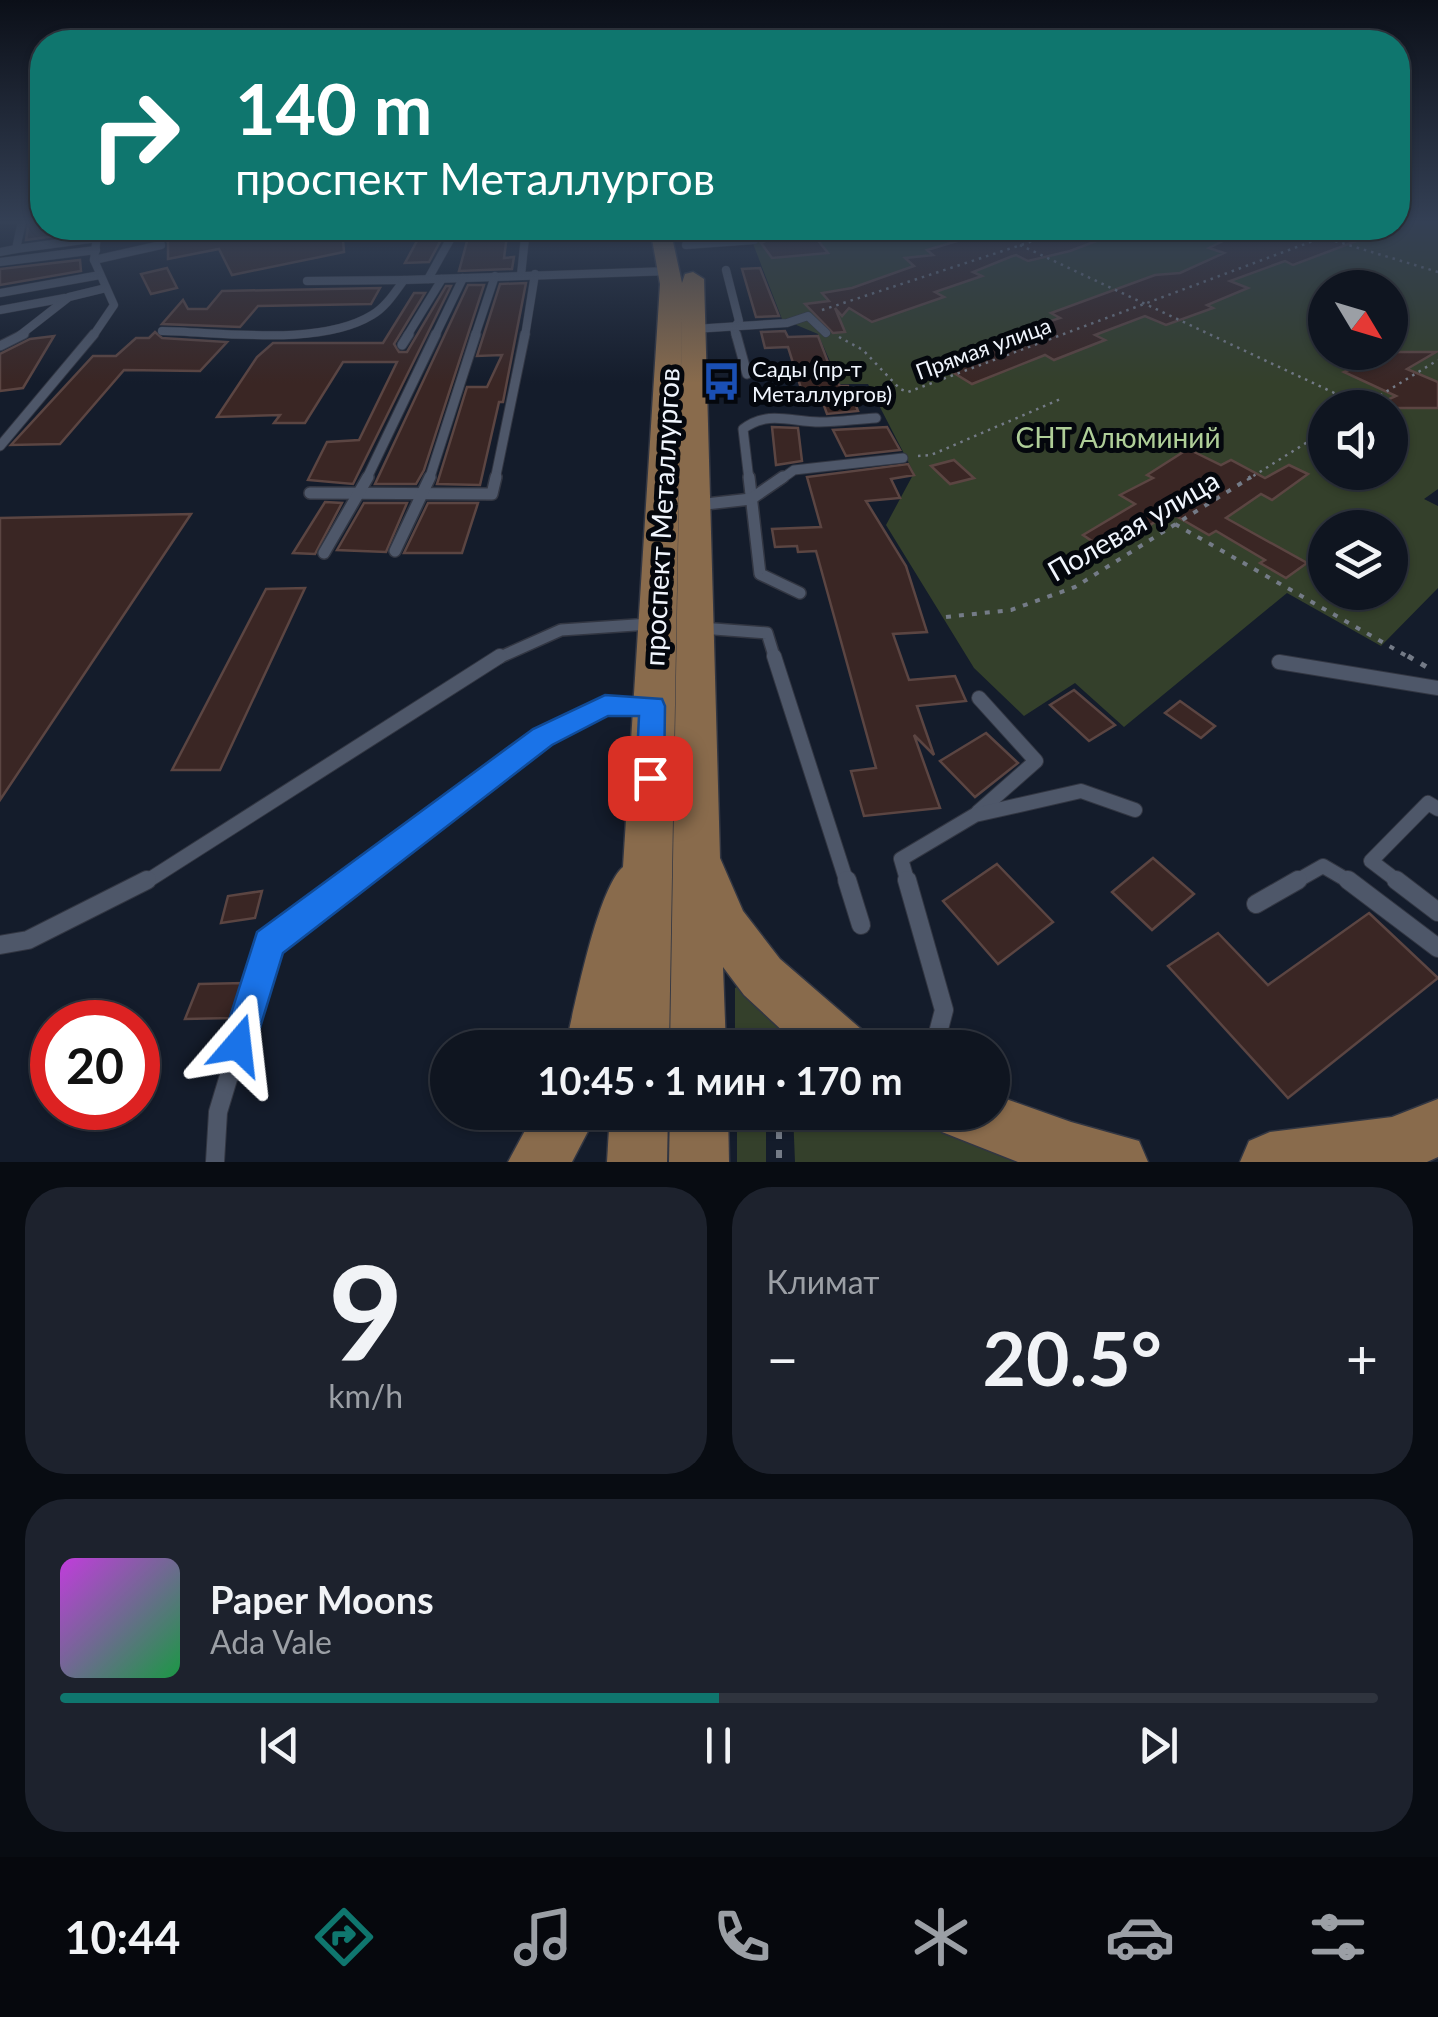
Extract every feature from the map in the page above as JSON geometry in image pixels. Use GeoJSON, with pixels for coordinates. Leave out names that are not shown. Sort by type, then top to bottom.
{"type":"FeatureCollection","features":[{"type":"Feature","properties":{"kind":"main road","name":"проспект Металлургов"},"geometry":{"type":"LineString","coordinates":[[672,275],[652,706],[696,1030]]}},
{"type":"Feature","properties":{"kind":"main road","name":"проспект Металлургов"},"geometry":{"type":"LineString","coordinates":[[644,1030],[672,850],[697,628],[694,284],[690,275]]}},
{"type":"Feature","properties":{"kind":"main road"},"geometry":{"type":"LineString","coordinates":[[596,1030],[614,946],[672,850],[762,977],[822,1030]]}},
{"type":"Feature","properties":{"kind":"main road"},"geometry":{"type":"LineString","coordinates":[[1270,1162],[1392,1147],[1438,1128]]}},
{"type":"Feature","properties":{"kind":"main road"},"geometry":{"type":"LineString","coordinates":[[538,1162],[557,1130]]}},
{"type":"Feature","properties":{"kind":"main road"},"geometry":{"type":"LineString","coordinates":[[637,1162],[638,1130]]}},
{"type":"Feature","properties":{"kind":"main road"},"geometry":{"type":"LineString","coordinates":[[698,1130],[699,1162]]}},
{"type":"Feature","properties":{"kind":"main road"},"geometry":{"type":"LineString","coordinates":[[1010,1130],[1071,1152],[1118,1162]]}},
{"type":"Feature","properties":{"kind":"main road"},"geometry":{"type":"LineString","coordinates":[[1415,1162],[1438,1145]]}},
{"type":"Feature","properties":{"kind":"lane"},"geometry":{"type":"LineString","coordinates":[[0,293],[99,275]]}},
{"type":"Feature","properties":{"kind":"lane"},"geometry":{"type":"LineString","coordinates":[[0,446],[94,336],[114,305],[100,275]]}},
{"type":"Feature","properties":{"kind":"lane"},"geometry":{"type":"LineString","coordinates":[[428,279],[430,275]]}},
{"type":"Feature","properties":{"kind":"lane"},"geometry":{"type":"LineString","coordinates":[[307,281],[514,275]]}},
{"type":"Feature","properties":{"kind":"lane"},"geometry":{"type":"LineString","coordinates":[[310,493],[492,494],[515,397],[534,275]]}},
{"type":"Feature","properties":{"kind":"lane"},"geometry":{"type":"LineString","coordinates":[[727,275],[739,321],[734,328]]}},
{"type":"Feature","properties":{"kind":"lane"},"geometry":{"type":"LineString","coordinates":[[396,550],[424,494],[495,276]]}},
{"type":"Feature","properties":{"kind":"lane"},"geometry":{"type":"LineString","coordinates":[[324,553],[360,492],[463,278]]}},
{"type":"Feature","properties":{"kind":"lane"},"geometry":{"type":"LineString","coordinates":[[402,345],[442,279]]}},
{"type":"Feature","properties":{"kind":"lane"},"geometry":{"type":"LineString","coordinates":[[162,331],[311,332],[350,326],[371,316],[404,280]]}},
{"type":"Feature","properties":{"kind":"lane"},"geometry":{"type":"LineString","coordinates":[[0,310],[106,288]]}},
{"type":"Feature","properties":{"kind":"lane"},"geometry":{"type":"LineString","coordinates":[[0,346],[24,334],[69,297]]}},
{"type":"Feature","properties":{"kind":"lane"},"geometry":{"type":"LineString","coordinates":[[694,330],[808,316],[826,332]]}},
{"type":"Feature","properties":{"kind":"lane"},"geometry":{"type":"LineString","coordinates":[[734,328],[747,374]]}},
{"type":"Feature","properties":{"kind":"lane"},"geometry":{"type":"LineString","coordinates":[[800,593],[760,574],[743,429],[754,419],[788,415],[814,423],[876,418]]}},
{"type":"Feature","properties":{"kind":"lane"},"geometry":{"type":"LineString","coordinates":[[0,430],[18,426]]}},
{"type":"Feature","properties":{"kind":"lane"},"geometry":{"type":"LineString","coordinates":[[697,506],[751,499],[794,470],[903,458]]}},
{"type":"Feature","properties":{"kind":"lane"},"geometry":{"type":"LineString","coordinates":[[0,945],[28,940],[126,894],[510,650],[561,630],[655,624]]}},
{"type":"Feature","properties":{"kind":"lane"},"geometry":{"type":"LineString","coordinates":[[697,628],[766,633],[861,925]]}},
{"type":"Feature","properties":{"kind":"lane"},"geometry":{"type":"LineString","coordinates":[[1280,662],[1438,688]]}},
{"type":"Feature","properties":{"kind":"lane"},"geometry":{"type":"LineString","coordinates":[[939,1030],[944,1010],[902,858],[974,815],[1036,761],[979,698]]}},
{"type":"Feature","properties":{"kind":"lane"},"geometry":{"type":"LineString","coordinates":[[215,1162],[218,1112],[269,944],[542,737],[605,706],[652,706]]}},
{"type":"Feature","properties":{"kind":"lane"},"geometry":{"type":"LineString","coordinates":[[974,815],[1082,791],[1135,810]]}},
{"type":"Feature","properties":{"kind":"lane"},"geometry":{"type":"LineString","coordinates":[[1438,809],[1428,802],[1371,861],[1438,912]]}},
{"type":"Feature","properties":{"kind":"lane"},"geometry":{"type":"LineString","coordinates":[[1256,904],[1322,866],[1366,892],[1438,948]]}},
{"type":"Feature","properties":{"kind":"path"},"geometry":{"type":"LineString","coordinates":[[808,316],[930,275]]}},
{"type":"Feature","properties":{"kind":"path"},"geometry":{"type":"LineString","coordinates":[[1085,275],[1326,390]]}},
{"type":"Feature","properties":{"kind":"path","name":"Прямая улица"},"geometry":{"type":"LineString","coordinates":[[908,392],[1221,275]]}},
{"type":"Feature","properties":{"kind":"path"},"geometry":{"type":"LineString","coordinates":[[826,332],[863,350],[900,389],[908,392]]}},
{"type":"Feature","properties":{"kind":"path"},"geometry":{"type":"LineString","coordinates":[[1389,390],[1438,360]]}},
{"type":"Feature","properties":{"kind":"path"},"geometry":{"type":"LineString","coordinates":[[903,458],[931,455],[1063,398]]}},
{"type":"Feature","properties":{"kind":"path","name":"Полевая улица"},"geometry":{"type":"LineString","coordinates":[[946,617],[1011,610],[1075,587],[1308,441]]}},
{"type":"Feature","properties":{"kind":"path"},"geometry":{"type":"LineString","coordinates":[[1174,524],[1438,674]]}},
{"type":"Feature","properties":{"kind":"path"},"geometry":{"type":"LineString","coordinates":[[779,1130],[779,1162]]}},
{"type":"Feature","properties":{"kind":"green space","name":"СНТ Алюминий"},"geometry":{"type":"Polygon","coordinates":[[[765,275],[1308,275],[1308,370],[1408,370],[1408,275],[1438,275],[1438,489],[1424,499],[1438,506],[1438,588],[1381,646],[1317,610],[1408,610],[1408,510],[1308,510],[1308,605],[1287,593],[1124,727],[1075,683],[1024,716],[974,668],[886,525],[914,473],[868,384],[840,384],[818,334],[782,319],[765,275]]]}},
{"type":"Feature","properties":{"kind":"green space"},"geometry":{"type":"Polygon","coordinates":[[[741,985],[787,1030],[735,1030],[735,988],[741,985]]]}},
{"type":"Feature","properties":{"kind":"green space"},"geometry":{"type":"Polygon","coordinates":[[[737,1130],[766,1130],[766,1162],[737,1162],[737,1130]]]}},
{"type":"Feature","properties":{"kind":"green space"},"geometry":{"type":"Polygon","coordinates":[[[794,1130],[947,1130],[1025,1162],[795,1162],[794,1130]]]}},
{"type":"Feature","properties":{"kind":"building"},"geometry":{"type":"Polygon","coordinates":[[[0,275],[57,275],[0,285],[0,275]]]}},
{"type":"Feature","properties":{"kind":"building"},"geometry":{"type":"Polygon","coordinates":[[[142,275],[171,275],[177,288],[151,294],[142,275]]]}},
{"type":"Feature","properties":{"kind":"building"},"geometry":{"type":"Polygon","coordinates":[[[744,275],[763,275],[779,316],[756,317],[744,275]]]}},
{"type":"Feature","properties":{"kind":"building"},"geometry":{"type":"Polygon","coordinates":[[[888,275],[982,276],[935,292],[944,297],[872,322],[849,308],[842,316],[835,308],[845,332],[833,333],[805,304],[829,301],[822,293],[888,275]]]}},
{"type":"Feature","properties":{"kind":"building"},"geometry":{"type":"Polygon","coordinates":[[[1154,275],[1246,275],[1230,281],[1248,288],[1207,305],[1213,308],[1166,325],[1145,316],[1095,335],[1105,340],[1054,360],[1045,355],[972,384],[941,365],[985,350],[978,345],[1060,318],[1051,313],[1154,275]]]}},
{"type":"Feature","properties":{"kind":"building"},"geometry":{"type":"Polygon","coordinates":[[[526,283],[503,402],[499,402],[480,485],[437,484],[467,387],[487,387],[502,355],[477,356],[500,284],[526,283]]]}},
{"type":"Feature","properties":{"kind":"building"},"geometry":{"type":"Polygon","coordinates":[[[468,285],[484,285],[424,470],[416,484],[375,484],[468,285]]]}},
{"type":"Feature","properties":{"kind":"building"},"geometry":{"type":"Polygon","coordinates":[[[446,286],[451,286],[353,484],[308,480],[327,442],[359,440],[397,362],[343,362],[305,423],[274,423],[280,415],[217,417],[257,357],[273,343],[383,343],[414,293],[425,293],[394,344],[399,352],[407,352],[446,286]]]}},
{"type":"Feature","properties":{"kind":"building"},"geometry":{"type":"Polygon","coordinates":[[[380,288],[371,304],[258,306],[240,327],[162,324],[183,300],[188,309],[207,309],[222,291],[380,288]]]}},
{"type":"Feature","properties":{"kind":"building"},"geometry":{"type":"Polygon","coordinates":[[[785,331],[788,337],[818,336],[834,378],[840,386],[848,386],[858,411],[827,414],[822,400],[805,401],[788,347],[765,348],[761,332],[785,331]]]}},
{"type":"Feature","properties":{"kind":"building"},"geometry":{"type":"Polygon","coordinates":[[[155,332],[162,338],[227,342],[200,371],[124,370],[60,444],[11,445],[93,356],[116,356],[136,338],[149,338],[155,332]]]}},
{"type":"Feature","properties":{"kind":"building"},"geometry":{"type":"Polygon","coordinates":[[[54,336],[23,388],[0,391],[0,354],[30,339],[54,336]]]}},
{"type":"Feature","properties":{"kind":"building"},"geometry":{"type":"Polygon","coordinates":[[[1408,352],[1436,352],[1408,368],[1408,352]]]}},
{"type":"Feature","properties":{"kind":"building"},"geometry":{"type":"Polygon","coordinates":[[[1408,369],[1438,382],[1438,408],[1408,408],[1408,390],[1383,390],[1344,372],[1408,369]]]}},
{"type":"Feature","properties":{"kind":"building"},"geometry":{"type":"Polygon","coordinates":[[[772,427],[798,428],[802,461],[776,465],[772,427]]]}},
{"type":"Feature","properties":{"kind":"building"},"geometry":{"type":"Polygon","coordinates":[[[887,427],[900,450],[846,456],[833,430],[887,427]]]}},
{"type":"Feature","properties":{"kind":"building"},"geometry":{"type":"Polygon","coordinates":[[[1188,449],[1221,465],[1231,460],[1265,478],[1289,465],[1308,474],[1272,500],[1261,494],[1226,518],[1307,563],[1286,578],[1260,563],[1265,560],[1216,531],[1209,535],[1169,512],[1110,553],[1083,535],[1135,504],[1120,495],[1153,478],[1147,475],[1188,449]]]}},
{"type":"Feature","properties":{"kind":"building"},"geometry":{"type":"Polygon","coordinates":[[[954,460],[974,478],[950,484],[931,466],[954,460]]]}},
{"type":"Feature","properties":{"kind":"building"},"geometry":{"type":"Polygon","coordinates":[[[908,464],[914,475],[891,479],[900,498],[866,501],[906,566],[927,632],[893,634],[909,680],[955,676],[966,701],[917,706],[934,755],[914,735],[940,808],[864,816],[851,771],[876,768],[816,551],[798,552],[797,546],[775,547],[772,529],[821,527],[807,477],[908,464]]]}},
{"type":"Feature","properties":{"kind":"building"},"geometry":{"type":"Polygon","coordinates":[[[325,502],[342,503],[315,554],[293,553],[325,502]]]}},
{"type":"Feature","properties":{"kind":"building"},"geometry":{"type":"Polygon","coordinates":[[[364,503],[407,503],[386,552],[337,550],[364,503]]]}},
{"type":"Feature","properties":{"kind":"building"},"geometry":{"type":"Polygon","coordinates":[[[428,503],[478,503],[462,553],[404,553],[428,503]]]}},
{"type":"Feature","properties":{"kind":"building"},"geometry":{"type":"Polygon","coordinates":[[[191,514],[0,800],[0,518],[191,514]]]}},
{"type":"Feature","properties":{"kind":"building"},"geometry":{"type":"Polygon","coordinates":[[[305,588],[220,770],[172,770],[266,589],[305,588]]]}},
{"type":"Feature","properties":{"kind":"building"},"geometry":{"type":"Polygon","coordinates":[[[1074,690],[1115,725],[1089,741],[1050,705],[1074,690]]]}},
{"type":"Feature","properties":{"kind":"building"},"geometry":{"type":"Polygon","coordinates":[[[1180,701],[1215,726],[1201,738],[1165,713],[1180,701]]]}},
{"type":"Feature","properties":{"kind":"building"},"geometry":{"type":"Polygon","coordinates":[[[986,733],[1018,763],[975,797],[940,761],[986,733]]]}},
{"type":"Feature","properties":{"kind":"building"},"geometry":{"type":"Polygon","coordinates":[[[1153,858],[1194,894],[1152,930],[1112,892],[1153,858]]]}},
{"type":"Feature","properties":{"kind":"building"},"geometry":{"type":"Polygon","coordinates":[[[997,864],[1053,922],[998,964],[943,901],[997,864]]]}},
{"type":"Feature","properties":{"kind":"building"},"geometry":{"type":"Polygon","coordinates":[[[262,891],[255,918],[221,923],[228,896],[262,891]]]}},
{"type":"Feature","properties":{"kind":"building"},"geometry":{"type":"Polygon","coordinates":[[[1369,913],[1438,978],[1288,1098],[1168,966],[1218,933],[1268,985],[1369,913]]]}},
{"type":"Feature","properties":{"kind":"building"},"geometry":{"type":"Polygon","coordinates":[[[244,983],[233,1018],[185,1019],[199,984],[244,983]]]}},
{"type":"Feature","properties":{"kind":"place","name":"Сады (пр-т Металлургов)"},"geometry":{"type":"Point","coordinates":[722,381]}},
{"type":"Feature","properties":{"kind":"route"},"geometry":{"type":"LineString","coordinates":[[238,1045],[269,944],[542,737],[605,706],[652,706],[650,778]]}}]}
